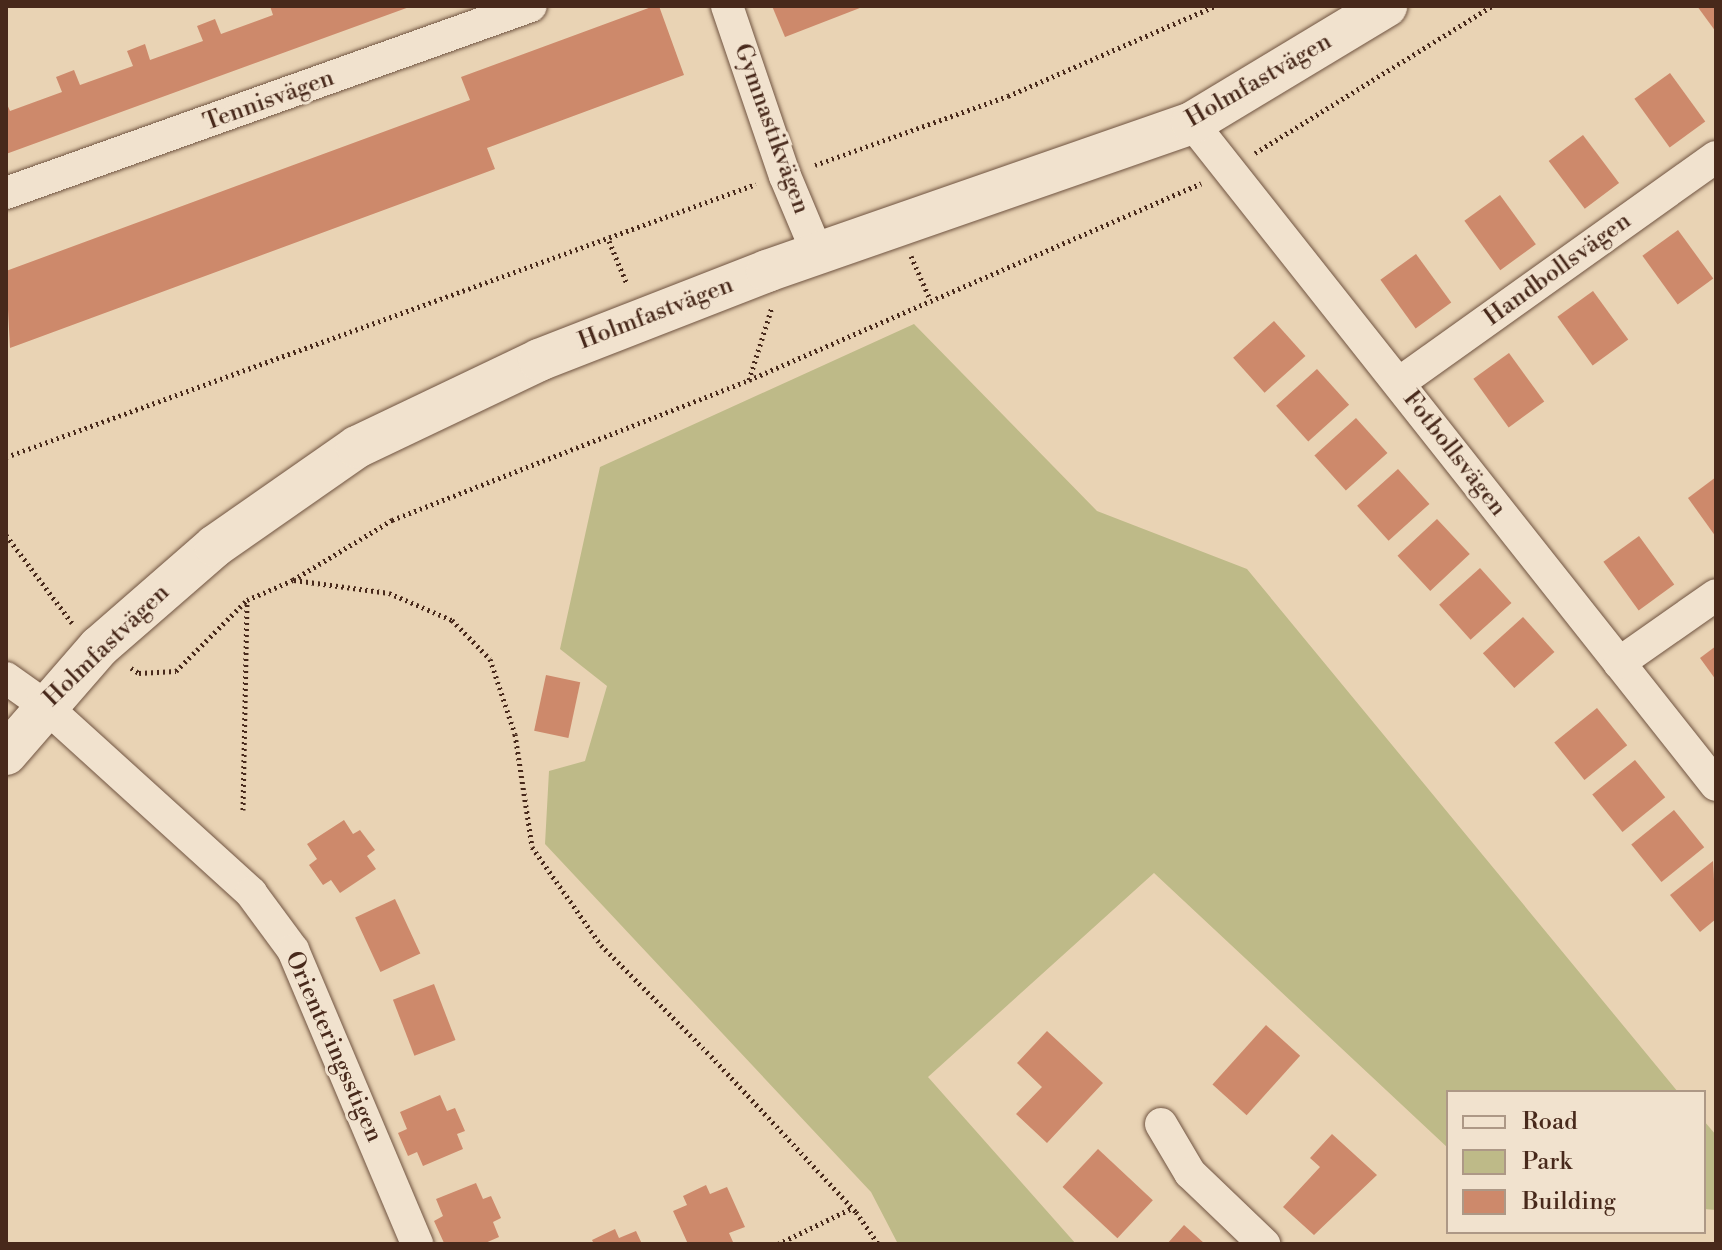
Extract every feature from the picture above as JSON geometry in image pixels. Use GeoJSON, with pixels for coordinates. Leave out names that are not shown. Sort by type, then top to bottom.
{"type":"FeatureCollection","features":[{"type":"Feature","properties":{"kind":"street","name":"Tennisvägen"},"geometry":{"type":"LineString","coordinates":[[6,193],[531,6]]}},
{"type":"Feature","properties":{"kind":"street","name":"Gymnastikvägen"},"geometry":{"type":"LineString","coordinates":[[727,6],[785,176],[817,252]]}},
{"type":"Feature","properties":{"kind":"street","name":"Holmfastvägen"},"geometry":{"type":"LineString","coordinates":[[6,754],[44,705],[99,647],[215,546],[357,447],[539,360],[817,252],[1192,123],[1386,6]]}},
{"type":"Feature","properties":{"kind":"street","name":"Fotbollsvägen"},"geometry":{"type":"LineString","coordinates":[[1192,123],[1232,169],[1716,785]]}},
{"type":"Feature","properties":{"kind":"street","name":"Handbollsvägen"},"geometry":{"type":"LineString","coordinates":[[1399,383],[1716,157]]}},
{"type":"Feature","properties":{"kind":"street"},"geometry":{"type":"LineString","coordinates":[[1619,663],[1716,595]]}},
{"type":"Feature","properties":{"kind":"street","name":"Orienteringsstigen"},"geometry":{"type":"LineString","coordinates":[[6,678],[44,705],[251,893],[293,950],[417,1244]]}},
{"type":"Feature","properties":{"kind":"street"},"geometry":{"type":"LineString","coordinates":[[1161,1124],[1190,1173],[1264,1244]]}},
{"type":"Feature","properties":{"kind":"path"},"geometry":{"type":"LineString","coordinates":[[6,457],[1008,96],[1215,6]]}},
{"type":"Feature","properties":{"kind":"path"},"geometry":{"type":"LineString","coordinates":[[6,535],[47,595],[99,647],[139,673],[176,671],[247,600],[293,580],[392,520],[749,380],[1232,169],[1296,123],[1492,6]]}},
{"type":"Feature","properties":{"kind":"path"},"geometry":{"type":"LineString","coordinates":[[609,241],[627,284]]}},
{"type":"Feature","properties":{"kind":"path"},"geometry":{"type":"LineString","coordinates":[[909,252],[930,299]]}},
{"type":"Feature","properties":{"kind":"path"},"geometry":{"type":"LineString","coordinates":[[749,380],[773,301]]}},
{"type":"Feature","properties":{"kind":"path"},"geometry":{"type":"LineString","coordinates":[[293,580],[389,593],[452,620],[490,659],[515,734],[532,847],[601,945],[852,1208],[878,1244]]}},
{"type":"Feature","properties":{"kind":"path"},"geometry":{"type":"LineString","coordinates":[[243,810],[247,600]]}},
{"type":"Feature","properties":{"kind":"path"},"geometry":{"type":"LineString","coordinates":[[778,1244],[852,1208]]}},
{"type":"Feature","properties":{"kind":"green space"},"geometry":{"type":"Polygon","coordinates":[[[914,324],[1097,511],[1247,569],[1676,1090],[1446,1090],[1446,1146],[1154,873],[928,1077],[1076,1244],[898,1244],[871,1192],[545,844],[549,771],[585,761],[607,686],[560,649],[600,467],[914,324]]]}},
{"type":"Feature","properties":{"kind":"green space"},"geometry":{"type":"Polygon","coordinates":[[[1706,1123],[1716,1135],[1716,1210],[1706,1209],[1706,1123]]]}},
{"type":"Feature","properties":{"kind":"building"},"geometry":{"type":"Polygon","coordinates":[[[270,6],[412,6],[6,154],[6,102],[10,111],[62,92],[56,77],[74,70],[80,85],[133,66],[127,51],[145,44],[150,60],[203,41],[197,26],[215,19],[221,34],[273,15],[270,6]]]}},
{"type":"Feature","properties":{"kind":"building"},"geometry":{"type":"Polygon","coordinates":[[[659,6],[684,75],[487,148],[495,169],[10,348],[6,271],[470,100],[461,77],[659,6]]]}},
{"type":"Feature","properties":{"kind":"building"},"geometry":{"type":"Polygon","coordinates":[[[772,6],[865,6],[785,37],[772,6]]]}},
{"type":"Feature","properties":{"kind":"building"},"geometry":{"type":"Polygon","coordinates":[[[1697,6],[1716,6],[1716,32],[1697,6]]]}},
{"type":"Feature","properties":{"kind":"building"},"geometry":{"type":"Polygon","coordinates":[[[1670,73],[1705,122],[1670,147],[1634,99],[1670,73]]]}},
{"type":"Feature","properties":{"kind":"building"},"geometry":{"type":"Polygon","coordinates":[[[1583,135],[1619,183],[1585,209],[1549,161],[1583,135]]]}},
{"type":"Feature","properties":{"kind":"building"},"geometry":{"type":"Polygon","coordinates":[[[1500,195],[1536,244],[1500,270],[1464,221],[1500,195]]]}},
{"type":"Feature","properties":{"kind":"building"},"geometry":{"type":"Polygon","coordinates":[[[1678,230],[1713,279],[1678,304],[1642,256],[1678,230]]]}},
{"type":"Feature","properties":{"kind":"building"},"geometry":{"type":"Polygon","coordinates":[[[1416,254],[1451,303],[1416,328],[1380,280],[1416,254]]]}},
{"type":"Feature","properties":{"kind":"building"},"geometry":{"type":"Polygon","coordinates":[[[1593,291],[1628,340],[1593,365],[1557,317],[1593,291]]]}},
{"type":"Feature","properties":{"kind":"building"},"geometry":{"type":"Polygon","coordinates":[[[1274,321],[1305,356],[1265,393],[1233,358],[1274,321]]]}},
{"type":"Feature","properties":{"kind":"building"},"geometry":{"type":"Polygon","coordinates":[[[1509,353],[1544,402],[1509,427],[1473,379],[1509,353]]]}},
{"type":"Feature","properties":{"kind":"building"},"geometry":{"type":"Polygon","coordinates":[[[1317,369],[1349,405],[1308,441],[1276,406],[1317,369]]]}},
{"type":"Feature","properties":{"kind":"building"},"geometry":{"type":"Polygon","coordinates":[[[1356,418],[1387,453],[1346,490],[1314,455],[1356,418]]]}},
{"type":"Feature","properties":{"kind":"building"},"geometry":{"type":"Polygon","coordinates":[[[1398,469],[1429,504],[1389,541],[1357,506],[1398,469]]]}},
{"type":"Feature","properties":{"kind":"building"},"geometry":{"type":"Polygon","coordinates":[[[1716,477],[1716,537],[1688,498],[1716,477]]]}},
{"type":"Feature","properties":{"kind":"building"},"geometry":{"type":"Polygon","coordinates":[[[1437,519],[1470,554],[1430,591],[1398,556],[1437,519]]]}},
{"type":"Feature","properties":{"kind":"building"},"geometry":{"type":"Polygon","coordinates":[[[1639,536],[1674,585],[1639,610],[1603,562],[1639,536]]]}},
{"type":"Feature","properties":{"kind":"building"},"geometry":{"type":"Polygon","coordinates":[[[1480,568],[1511,603],[1471,640],[1439,605],[1480,568]]]}},
{"type":"Feature","properties":{"kind":"building"},"geometry":{"type":"Polygon","coordinates":[[[1523,617],[1554,652],[1514,688],[1483,653],[1523,617]]]}},
{"type":"Feature","properties":{"kind":"building"},"geometry":{"type":"Polygon","coordinates":[[[1716,646],[1716,680],[1700,658],[1716,646]]]}},
{"type":"Feature","properties":{"kind":"building"},"geometry":{"type":"Polygon","coordinates":[[[546,675],[580,682],[568,738],[534,731],[546,675]]]}},
{"type":"Feature","properties":{"kind":"building"},"geometry":{"type":"Polygon","coordinates":[[[1597,708],[1627,745],[1584,780],[1554,743],[1597,708]]]}},
{"type":"Feature","properties":{"kind":"building"},"geometry":{"type":"Polygon","coordinates":[[[1635,760],[1665,797],[1622,832],[1592,795],[1635,760]]]}},
{"type":"Feature","properties":{"kind":"building"},"geometry":{"type":"Polygon","coordinates":[[[1674,810],[1704,847],[1661,882],[1631,845],[1674,810]]]}},
{"type":"Feature","properties":{"kind":"building"},"geometry":{"type":"Polygon","coordinates":[[[344,820],[353,834],[360,830],[375,850],[367,856],[376,869],[340,893],[331,880],[323,885],[309,865],[317,859],[307,844],[344,820]]]}},
{"type":"Feature","properties":{"kind":"building"},"geometry":{"type":"Polygon","coordinates":[[[1713,861],[1716,919],[1700,932],[1670,895],[1713,861]]]}},
{"type":"Feature","properties":{"kind":"building"},"geometry":{"type":"Polygon","coordinates":[[[395,899],[420,953],[380,972],[355,918],[395,899]]]}},
{"type":"Feature","properties":{"kind":"building"},"geometry":{"type":"Polygon","coordinates":[[[434,984],[456,1040],[414,1056],[393,1000],[434,984]]]}},
{"type":"Feature","properties":{"kind":"building"},"geometry":{"type":"Polygon","coordinates":[[[1266,1025],[1300,1056],[1247,1115],[1212,1084],[1266,1025]]]}},
{"type":"Feature","properties":{"kind":"building"},"geometry":{"type":"Polygon","coordinates":[[[1047,1031],[1103,1083],[1047,1143],[1016,1114],[1042,1087],[1017,1063],[1047,1031]]]}},
{"type":"Feature","properties":{"kind":"building"},"geometry":{"type":"Polygon","coordinates":[[[440,1095],[447,1111],[455,1108],[465,1131],[457,1134],[463,1149],[423,1166],[417,1152],[408,1156],[398,1133],[407,1129],[400,1112],[440,1095]]]}},
{"type":"Feature","properties":{"kind":"building"},"geometry":{"type":"Polygon","coordinates":[[[1332,1134],[1377,1175],[1314,1235],[1283,1207],[1320,1167],[1310,1158],[1332,1134]]]}},
{"type":"Feature","properties":{"kind":"building"},"geometry":{"type":"Polygon","coordinates":[[[1098,1149],[1153,1200],[1117,1238],[1063,1187],[1098,1149]]]}},
{"type":"Feature","properties":{"kind":"building"},"geometry":{"type":"Polygon","coordinates":[[[476,1183],[483,1199],[491,1196],[501,1218],[493,1222],[499,1237],[483,1244],[444,1243],[434,1221],[443,1216],[436,1199],[476,1183]]]}},
{"type":"Feature","properties":{"kind":"building"},"geometry":{"type":"Polygon","coordinates":[[[706,1185],[710,1194],[727,1187],[745,1227],[729,1233],[733,1242],[688,1244],[673,1211],[687,1205],[683,1196],[706,1185]]]}},
{"type":"Feature","properties":{"kind":"building"},"geometry":{"type":"Polygon","coordinates":[[[1184,1225],[1205,1244],[1167,1244],[1184,1225]]]}},
{"type":"Feature","properties":{"kind":"building"},"geometry":{"type":"Polygon","coordinates":[[[615,1229],[619,1238],[636,1231],[642,1244],[594,1244],[592,1240],[615,1229]]]}}]}
